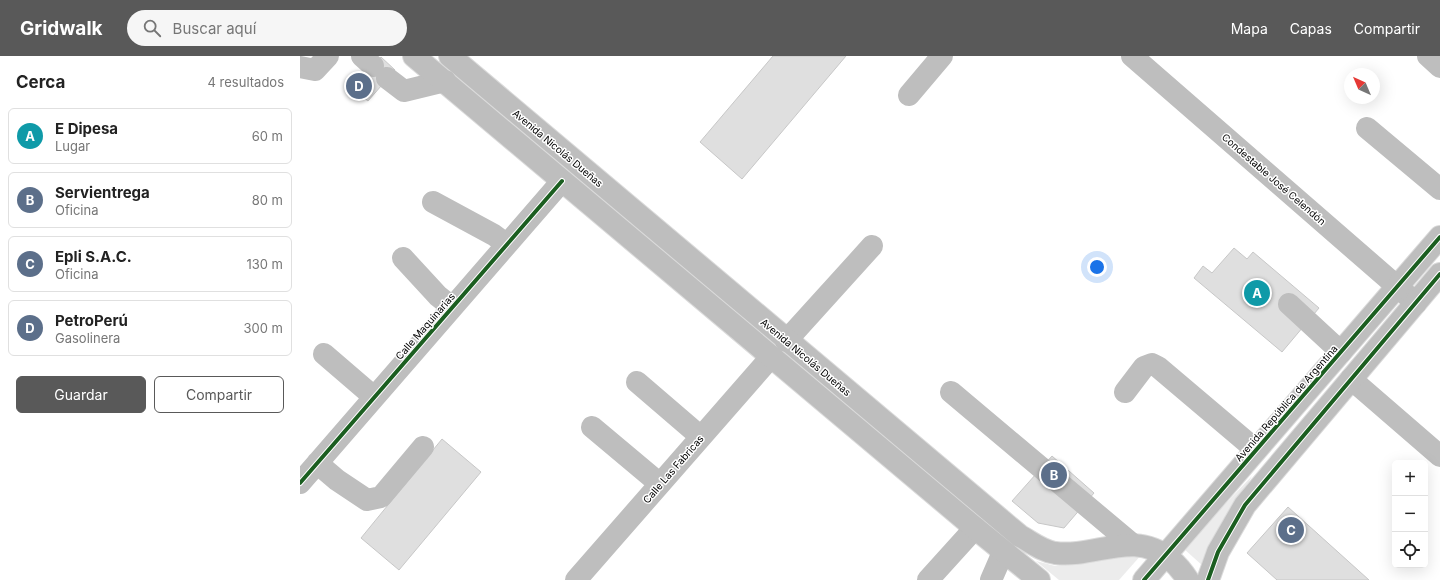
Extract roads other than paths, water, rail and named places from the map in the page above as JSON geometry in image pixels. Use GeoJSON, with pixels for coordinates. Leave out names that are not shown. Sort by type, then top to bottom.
{"type":"FeatureCollection","features":[{"type":"Feature","properties":{"kind":"main road"},"geometry":{"type":"LineString","coordinates":[[300,67],[315,70],[328,56]]}},
{"type":"Feature","properties":{"kind":"main road"},"geometry":{"type":"LineString","coordinates":[[414,56],[978,531],[1039,580]]}},
{"type":"Feature","properties":{"kind":"main road","name":"Avenida Nicolás Dueñas"},"geometry":{"type":"LineString","coordinates":[[450,56],[1020,536],[1039,547],[1054,553],[1074,554],[1132,544],[1154,549],[1165,555],[1176,564],[1188,580]]}},
{"type":"Feature","properties":{"kind":"main road"},"geometry":{"type":"LineString","coordinates":[[909,95],[942,56]]}},
{"type":"Feature","properties":{"kind":"main road","name":"Condestable José Celendón"},"geometry":{"type":"LineString","coordinates":[[1132,56],[1416,303]]}},
{"type":"Feature","properties":{"kind":"main road"},"geometry":{"type":"LineString","coordinates":[[1428,56],[1440,67]]}},
{"type":"Feature","properties":{"kind":"main road"},"geometry":{"type":"LineString","coordinates":[[374,67],[404,91],[450,86],[470,73]]}},
{"type":"Feature","properties":{"kind":"main road"},"geometry":{"type":"LineString","coordinates":[[1367,128],[1440,189]]}},
{"type":"Feature","properties":{"kind":"main road","name":"Calle Maquinarias"},"geometry":{"type":"LineString","coordinates":[[300,483],[562,180]]}},
{"type":"Feature","properties":{"kind":"main road"},"geometry":{"type":"LineString","coordinates":[[433,202],[494,235],[506,244]]}},
{"type":"Feature","properties":{"kind":"main road","name":"Avenida República de Argentina"},"geometry":{"type":"LineString","coordinates":[[1144,580],[1440,237]]}},
{"type":"Feature","properties":{"kind":"main road"},"geometry":{"type":"LineString","coordinates":[[786,340],[872,246]]}},
{"type":"Feature","properties":{"kind":"main road"},"geometry":{"type":"LineString","coordinates":[[403,258],[438,296],[452,307]]}},
{"type":"Feature","properties":{"kind":"main road"},"geometry":{"type":"LineString","coordinates":[[1208,580],[1218,552],[1245,505],[1440,274]]}},
{"type":"Feature","properties":{"kind":"main road"},"geometry":{"type":"LineString","coordinates":[[1289,304],[1341,352]]}},
{"type":"Feature","properties":{"kind":"main road"},"geometry":{"type":"LineString","coordinates":[[324,354],[374,397]]}},
{"type":"Feature","properties":{"kind":"main road","name":"Calle Las Fabricas"},"geometry":{"type":"LineString","coordinates":[[576,580],[771,357]]}},
{"type":"Feature","properties":{"kind":"main road"},"geometry":{"type":"LineString","coordinates":[[1125,392],[1144,367],[1152,364],[1158,367],[1256,450]]}},
{"type":"Feature","properties":{"kind":"main road"},"geometry":{"type":"LineString","coordinates":[[1351,379],[1440,456]]}},
{"type":"Feature","properties":{"kind":"main road"},"geometry":{"type":"LineString","coordinates":[[637,382],[701,437]]}},
{"type":"Feature","properties":{"kind":"main road"},"geometry":{"type":"LineString","coordinates":[[951,392],[1132,544]]}},
{"type":"Feature","properties":{"kind":"main road"},"geometry":{"type":"LineString","coordinates":[[592,427],[660,484]]}},
{"type":"Feature","properties":{"kind":"main road"},"geometry":{"type":"LineString","coordinates":[[317,463],[337,480],[367,500],[381,497],[423,447]]}},
{"type":"Feature","properties":{"kind":"main road"},"geometry":{"type":"LineString","coordinates":[[978,531],[1001,558],[1014,580]]}},
{"type":"Feature","properties":{"kind":"main road"},"geometry":{"type":"LineString","coordinates":[[928,580],[978,531]]}},
{"type":"Feature","properties":{"kind":"main road"},"geometry":{"type":"LineString","coordinates":[[991,580],[1001,558]]}},
{"type":"Feature","properties":{"kind":"place","name":"PetroPerú"},"geometry":{"type":"Point","coordinates":[359,86]}},
{"type":"Feature","properties":{"kind":"place","name":"E Dipesa"},"geometry":{"type":"Point","coordinates":[1257,293]}},
{"type":"Feature","properties":{"kind":"place","name":"Servientrega"},"geometry":{"type":"Point","coordinates":[1054,475]}},
{"type":"Feature","properties":{"kind":"place","name":"Epli S.A.C."},"geometry":{"type":"Point","coordinates":[1291,530]}}]}
